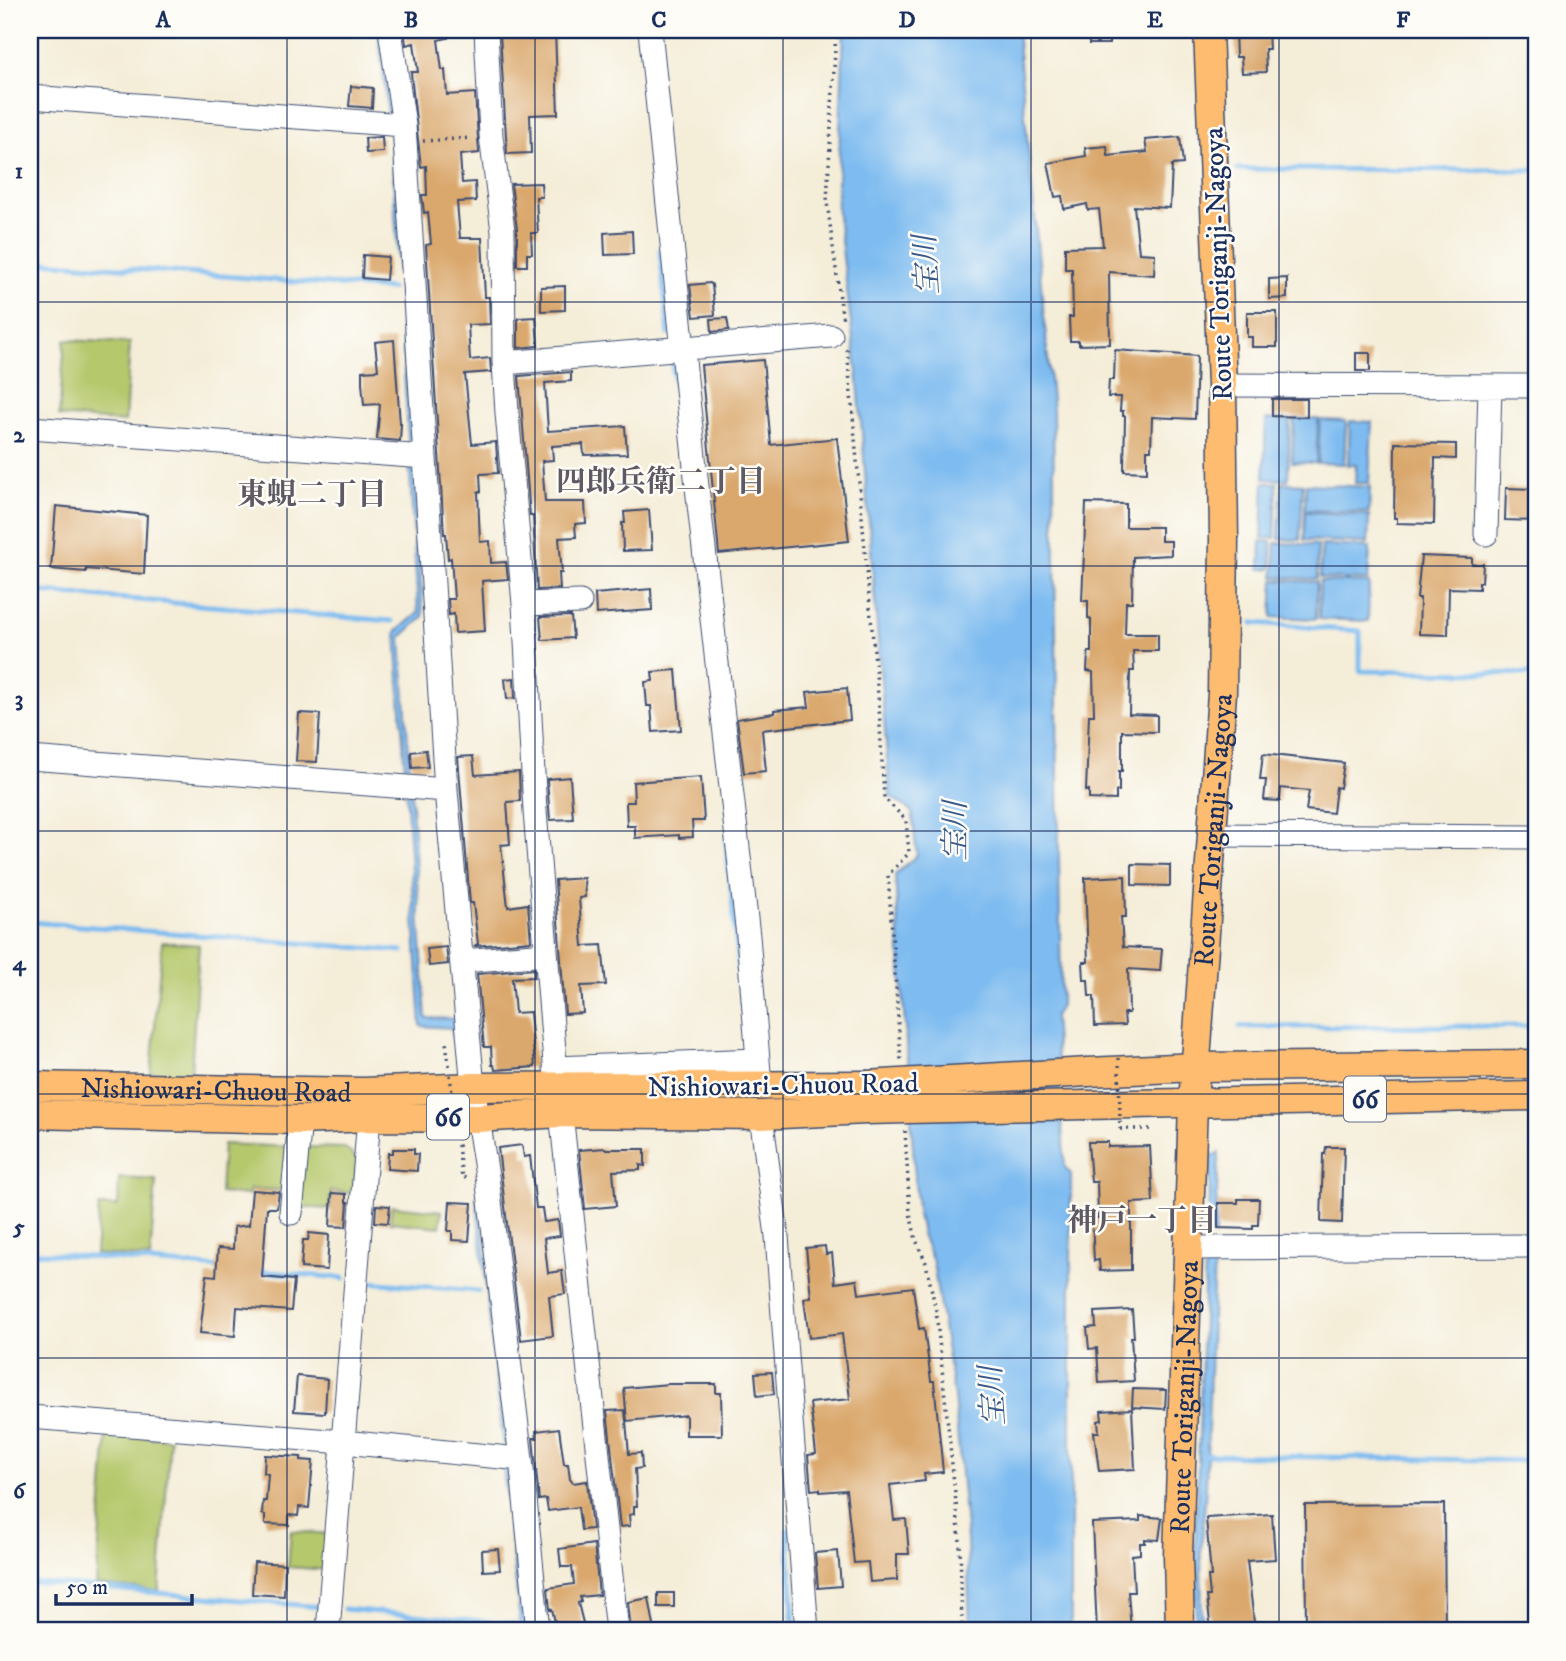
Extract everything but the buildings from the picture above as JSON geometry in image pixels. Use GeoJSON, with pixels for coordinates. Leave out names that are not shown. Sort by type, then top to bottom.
{"type":"FeatureCollection","features":[{"type":"Feature","properties":{"kind":"main road","name":"Route Toriganji-Nagoya"},"geometry":{"type":"LineString","coordinates":[[1180,1631],[1178,1556],[1193,1103],[1222,693],[1222,385],[1208,30]]}},
{"type":"Feature","properties":{"kind":"main road","name":"Nishiowari-Chuou Road"},"geometry":{"type":"LineString","coordinates":[[30,1086],[364,1092],[461,1081],[761,1115],[866,1097],[1088,1072],[1196,1067],[1536,1063]]}},
{"type":"Feature","properties":{"kind":"main road","name":"Nishiowari-Chuou Road"},"geometry":{"type":"LineString","coordinates":[[30,1114],[300,1120],[369,1117],[478,1118],[558,1090],[759,1072],[866,1097],[1085,1105],[1536,1096]]}},
{"type":"Feature","properties":{"kind":"street"},"geometry":{"type":"LineString","coordinates":[[390,30],[399,128],[416,456],[463,961],[461,1081],[478,1118],[521,1459],[538,1631]]}},
{"type":"Feature","properties":{"kind":"street"},"geometry":{"type":"LineString","coordinates":[[486,30],[491,136],[503,231],[504,363],[524,604],[546,954],[558,1090],[617,1631]]}},
{"type":"Feature","properties":{"kind":"street"},"geometry":{"type":"LineString","coordinates":[[650,30],[748,936],[759,1072]]}},
{"type":"Feature","properties":{"kind":"street"},"geometry":{"type":"LineString","coordinates":[[30,97],[399,128]]}},
{"type":"Feature","properties":{"kind":"street"},"geometry":{"type":"LineString","coordinates":[[504,363],[840,334]]}},
{"type":"Feature","properties":{"kind":"street"},"geometry":{"type":"LineString","coordinates":[[1222,385],[1536,386]]}},
{"type":"Feature","properties":{"kind":"street"},"geometry":{"type":"LineString","coordinates":[[1486,534],[1490,386]]}},
{"type":"Feature","properties":{"kind":"street"},"geometry":{"type":"LineString","coordinates":[[30,428],[416,456]]}},
{"type":"Feature","properties":{"kind":"street"},"geometry":{"type":"LineString","coordinates":[[524,604],[580,602]]}},
{"type":"Feature","properties":{"kind":"street"},"geometry":{"type":"LineString","coordinates":[[30,758],[446,790]]}},
{"type":"Feature","properties":{"kind":"street"},"geometry":{"type":"LineString","coordinates":[[1213,835],[1536,837]]}},
{"type":"Feature","properties":{"kind":"street"},"geometry":{"type":"LineString","coordinates":[[463,961],[546,954]]}},
{"type":"Feature","properties":{"kind":"street"},"geometry":{"type":"LineString","coordinates":[[761,1115],[777,1236],[807,1631]]}},
{"type":"Feature","properties":{"kind":"street"},"geometry":{"type":"LineString","coordinates":[[328,1631],[369,1117]]}},
{"type":"Feature","properties":{"kind":"street"},"geometry":{"type":"LineString","coordinates":[[291,1213],[300,1120]]}},
{"type":"Feature","properties":{"kind":"street"},"geometry":{"type":"LineString","coordinates":[[1188,1248],[1536,1246]]}},
{"type":"Feature","properties":{"kind":"street"},"geometry":{"type":"LineString","coordinates":[[30,1417],[521,1459]]}},
{"type":"Feature","properties":{"kind":"path"},"geometry":{"type":"LineString","coordinates":[[836,30],[827,202],[879,707],[884,798],[906,820],[909,853],[888,875],[901,1068]]}},
{"type":"Feature","properties":{"kind":"path"},"geometry":{"type":"LineString","coordinates":[[399,128],[491,136]]}},
{"type":"Feature","properties":{"kind":"path"},"geometry":{"type":"LineString","coordinates":[[446,1042],[461,1081],[458,1145],[461,1174]]}},
{"type":"Feature","properties":{"kind":"path"},"geometry":{"type":"LineString","coordinates":[[1119,1058],[1120,1129],[1152,1129]]}},
{"type":"Feature","properties":{"kind":"path"},"geometry":{"type":"LineString","coordinates":[[905,1123],[910,1213],[916,1240],[926,1263],[939,1335],[960,1541],[962,1631]]}},
{"type":"Feature","properties":{"kind":"green space"},"geometry":{"type":"Polygon","coordinates":[[[65,340],[130,343],[125,422],[59,416],[65,340]]]}},
{"type":"Feature","properties":{"kind":"green space"},"geometry":{"type":"Polygon","coordinates":[[[162,942],[199,945],[191,1073],[151,1073],[162,942]]]}},
{"type":"Feature","properties":{"kind":"green space"},"geometry":{"type":"Polygon","coordinates":[[[223,1144],[294,1147],[289,1190],[250,1189],[249,1195],[220,1193],[223,1144]]]}},
{"type":"Feature","properties":{"kind":"green space"},"geometry":{"type":"Polygon","coordinates":[[[304,1147],[345,1148],[357,1159],[353,1193],[331,1191],[330,1209],[300,1207],[304,1147]]]}},
{"type":"Feature","properties":{"kind":"green space"},"geometry":{"type":"Polygon","coordinates":[[[119,1178],[156,1180],[150,1258],[95,1254],[99,1206],[118,1206],[119,1178]]]}},
{"type":"Feature","properties":{"kind":"green space"},"geometry":{"type":"Polygon","coordinates":[[[392,1206],[442,1211],[440,1227],[390,1222],[392,1206]]]}},
{"type":"Feature","properties":{"kind":"green space"},"geometry":{"type":"Polygon","coordinates":[[[107,1434],[170,1439],[159,1591],[96,1585],[107,1434]]]}},
{"type":"Feature","properties":{"kind":"green space"},"geometry":{"type":"Polygon","coordinates":[[[291,1531],[331,1534],[329,1570],[288,1567],[291,1531]]]}},
{"type":"Feature","properties":{"kind":"water"},"geometry":{"type":"Polygon","coordinates":[[[378,30],[383,30],[397,139],[423,617],[401,637],[426,1018],[458,1019],[461,1037],[453,1038],[452,1028],[421,1026],[396,632],[418,613],[391,140],[378,30]]]}},
{"type":"Feature","properties":{"kind":"water","name":"宝川"},"geometry":{"type":"Polygon","coordinates":[[[844,30],[1017,30],[1053,411],[1061,1005],[1054,1016],[1065,1167],[1071,1174],[1071,1631],[970,1631],[967,1539],[954,1397],[933,1262],[922,1234],[917,1209],[895,875],[917,855],[912,812],[890,796],[858,381],[837,207],[844,30]]]}},
{"type":"Feature","properties":{"kind":"water"},"geometry":{"type":"Polygon","coordinates":[[[1266,419],[1290,420],[1288,480],[1264,479],[1266,419]]]}},
{"type":"Feature","properties":{"kind":"water"},"geometry":{"type":"Polygon","coordinates":[[[1294,419],[1318,419],[1316,463],[1292,462],[1294,419]]]}},
{"type":"Feature","properties":{"kind":"water"},"geometry":{"type":"Polygon","coordinates":[[[1320,420],[1346,421],[1344,464],[1318,463],[1320,420]]]}},
{"type":"Feature","properties":{"kind":"water"},"geometry":{"type":"Polygon","coordinates":[[[1350,421],[1372,422],[1369,483],[1355,483],[1356,465],[1348,465],[1350,421]]]}},
{"type":"Feature","properties":{"kind":"water"},"geometry":{"type":"Polygon","coordinates":[[[1264,483],[1277,483],[1275,538],[1262,538],[1264,483]]]}},
{"type":"Feature","properties":{"kind":"water"},"geometry":{"type":"Polygon","coordinates":[[[1282,483],[1303,484],[1300,540],[1279,539],[1282,483]]]}},
{"type":"Feature","properties":{"kind":"water"},"geometry":{"type":"Polygon","coordinates":[[[1306,484],[1370,487],[1369,512],[1305,510],[1306,484]]]}},
{"type":"Feature","properties":{"kind":"water"},"geometry":{"type":"Polygon","coordinates":[[[1305,512],[1369,515],[1368,543],[1304,540],[1305,512]]]}},
{"type":"Feature","properties":{"kind":"water"},"geometry":{"type":"Polygon","coordinates":[[[1261,541],[1272,542],[1271,569],[1260,569],[1261,541]]]}},
{"type":"Feature","properties":{"kind":"water"},"geometry":{"type":"Polygon","coordinates":[[[1276,543],[1318,545],[1317,579],[1274,577],[1276,543]]]}},
{"type":"Feature","properties":{"kind":"water"},"geometry":{"type":"Polygon","coordinates":[[[1322,545],[1370,547],[1368,580],[1320,578],[1322,545]]]}},
{"type":"Feature","properties":{"kind":"water"},"geometry":{"type":"Polygon","coordinates":[[[1274,580],[1317,582],[1316,619],[1272,617],[1274,580]]]}},
{"type":"Feature","properties":{"kind":"water"},"geometry":{"type":"Polygon","coordinates":[[[1320,581],[1369,583],[1368,621],[1319,619],[1320,581]]]}},
{"type":"Feature","properties":{"kind":"water"},"geometry":{"type":"Polygon","coordinates":[[[1219,1153],[1215,1235],[1208,1234],[1211,1156],[1219,1153]]]}},
{"type":"Feature","properties":{"kind":"water"},"geometry":{"type":"Polygon","coordinates":[[[476,1197],[480,1199],[508,1444],[503,1444],[476,1197]]]}},
{"type":"Feature","properties":{"kind":"water"},"geometry":{"type":"Polygon","coordinates":[[[1205,1260],[1214,1261],[1201,1553],[1202,1631],[1196,1631],[1195,1554],[1205,1260]]]}},
{"type":"Feature","properties":{"kind":"water"},"geometry":{"type":"Polygon","coordinates":[[[503,1466],[511,1466],[527,1631],[521,1631],[503,1466]]]}},
{"type":"Feature","properties":{"kind":"waterway"},"geometry":{"type":"LineString","coordinates":[[651,149],[657,216]]}},
{"type":"Feature","properties":{"kind":"waterway"},"geometry":{"type":"LineString","coordinates":[[1237,169],[1536,170]]}},
{"type":"Feature","properties":{"kind":"waterway"},"geometry":{"type":"LineString","coordinates":[[660,251],[669,334]]}},
{"type":"Feature","properties":{"kind":"waterway"},"geometry":{"type":"LineString","coordinates":[[30,261],[391,289]]}},
{"type":"Feature","properties":{"kind":"waterway"},"geometry":{"type":"LineString","coordinates":[[672,363],[675,386]]}},
{"type":"Feature","properties":{"kind":"waterway"},"geometry":{"type":"LineString","coordinates":[[30,591],[392,621]]}},
{"type":"Feature","properties":{"kind":"waterway"},"geometry":{"type":"LineString","coordinates":[[1253,623],[1360,631],[1360,671],[1536,674]]}},
{"type":"Feature","properties":{"kind":"waterway"},"geometry":{"type":"LineString","coordinates":[[726,841],[743,1008]]}},
{"type":"Feature","properties":{"kind":"waterway"},"geometry":{"type":"LineString","coordinates":[[30,922],[402,951]]}},
{"type":"Feature","properties":{"kind":"waterway"},"geometry":{"type":"LineString","coordinates":[[1240,1027],[1536,1026]]}},
{"type":"Feature","properties":{"kind":"waterway"},"geometry":{"type":"LineString","coordinates":[[30,1252],[222,1268]]}},
{"type":"Feature","properties":{"kind":"waterway"},"geometry":{"type":"LineString","coordinates":[[256,1271],[344,1278]]}},
{"type":"Feature","properties":{"kind":"waterway"},"geometry":{"type":"LineString","coordinates":[[367,1282],[478,1291]]}},
{"type":"Feature","properties":{"kind":"waterway"},"geometry":{"type":"LineString","coordinates":[[1206,1455],[1536,1461]]}},
{"type":"Feature","properties":{"kind":"waterway"},"geometry":{"type":"LineString","coordinates":[[788,1530],[794,1631]]}},
{"type":"Feature","properties":{"kind":"waterway"},"geometry":{"type":"LineString","coordinates":[[30,1582],[321,1607]]}},
{"type":"Feature","properties":{"kind":"waterway"},"geometry":{"type":"LineString","coordinates":[[344,1609],[515,1624]]}},
{"type":"Feature","properties":{"kind":"district","name":"四郎兵衛二丁目"},"geometry":{"type":"Point","coordinates":[661,481]}},
{"type":"Feature","properties":{"kind":"district","name":"東蜆二丁目"},"geometry":{"type":"Point","coordinates":[312,494]}},
{"type":"Feature","properties":{"kind":"district","name":"神戸一丁目"},"geometry":{"type":"Point","coordinates":[1142,1220]}}]}
